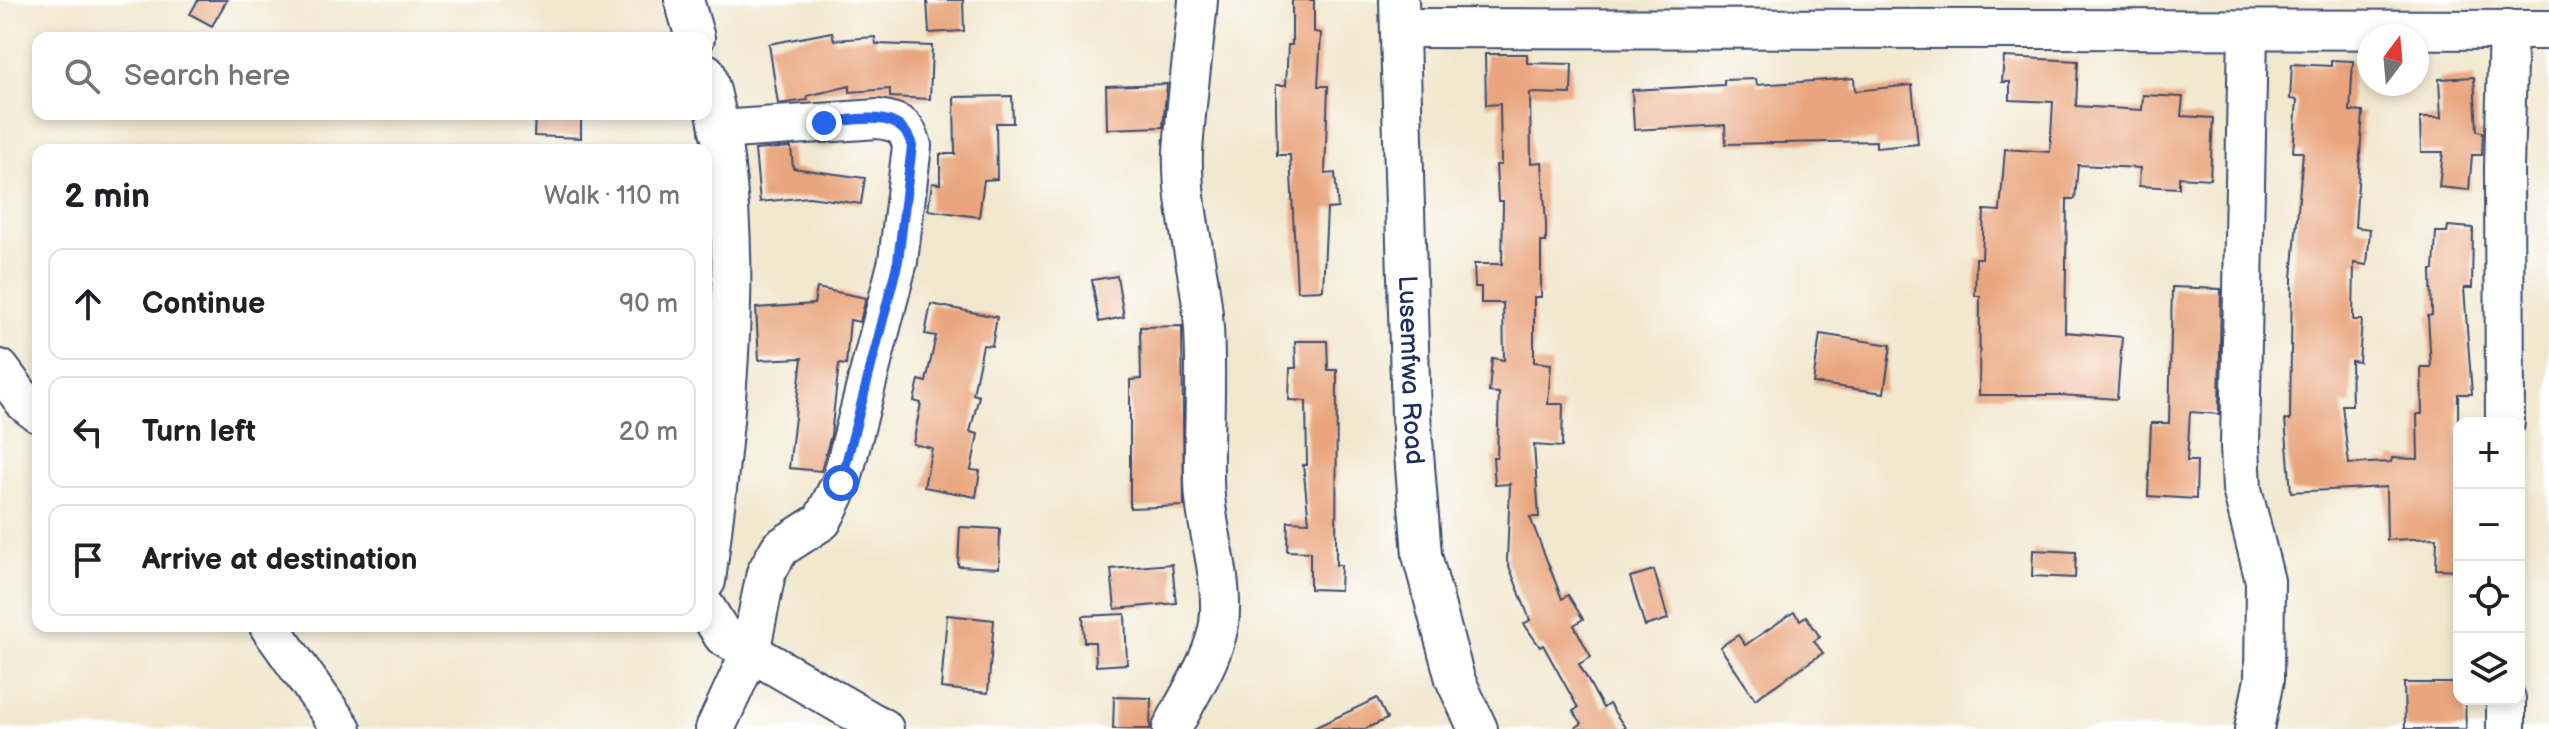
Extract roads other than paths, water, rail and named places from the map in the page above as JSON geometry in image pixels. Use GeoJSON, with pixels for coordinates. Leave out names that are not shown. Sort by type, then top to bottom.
{"type":"FeatureCollection","features":[{"type":"Feature","properties":{"kind":"street"},"geometry":{"type":"LineString","coordinates":[[684,0],[693,32]]}},
{"type":"Feature","properties":{"kind":"street"},"geometry":{"type":"LineString","coordinates":[[1172,729],[1211,652],[1219,625],[1220,594],[1210,547],[1203,480],[1208,377],[1203,310],[1189,237],[1183,154],[1198,0]]}},
{"type":"Feature","properties":{"kind":"street"},"geometry":{"type":"LineString","coordinates":[[1399,14],[2248,30],[2549,30]]}},
{"type":"Feature","properties":{"kind":"street","name":"Lusemfwa Road"},"geometry":{"type":"LineString","coordinates":[[1399,14],[1411,415],[1422,555],[1455,679],[1478,729]]}},
{"type":"Feature","properties":{"kind":"street"},"geometry":{"type":"LineString","coordinates":[[2505,417],[2508,29]]}},
{"type":"Feature","properties":{"kind":"street"},"geometry":{"type":"LineString","coordinates":[[2248,30],[2240,445],[2242,489],[2265,581],[2264,680],[2254,729]]}},
{"type":"Feature","properties":{"kind":"street"},"geometry":{"type":"LineString","coordinates":[[712,99],[726,167],[730,279],[724,418],[712,527]]}},
{"type":"Feature","properties":{"kind":"street"},"geometry":{"type":"LineString","coordinates":[[715,729],[750,653],[766,573],[780,548],[822,521],[841,483],[898,261],[912,146],[909,132],[898,122],[878,119],[719,130]]}},
{"type":"Feature","properties":{"kind":"street"},"geometry":{"type":"LineString","coordinates":[[0,369],[32,408]]}},
{"type":"Feature","properties":{"kind":"street"},"geometry":{"type":"LineString","coordinates":[[712,618],[723,636],[884,729]]}},
{"type":"Feature","properties":{"kind":"street"},"geometry":{"type":"LineString","coordinates":[[273,632],[342,729]]}},
{"type":"Feature","properties":{"kind":"street"},"geometry":{"type":"LineString","coordinates":[[2506,705],[2506,729]]}}]}
